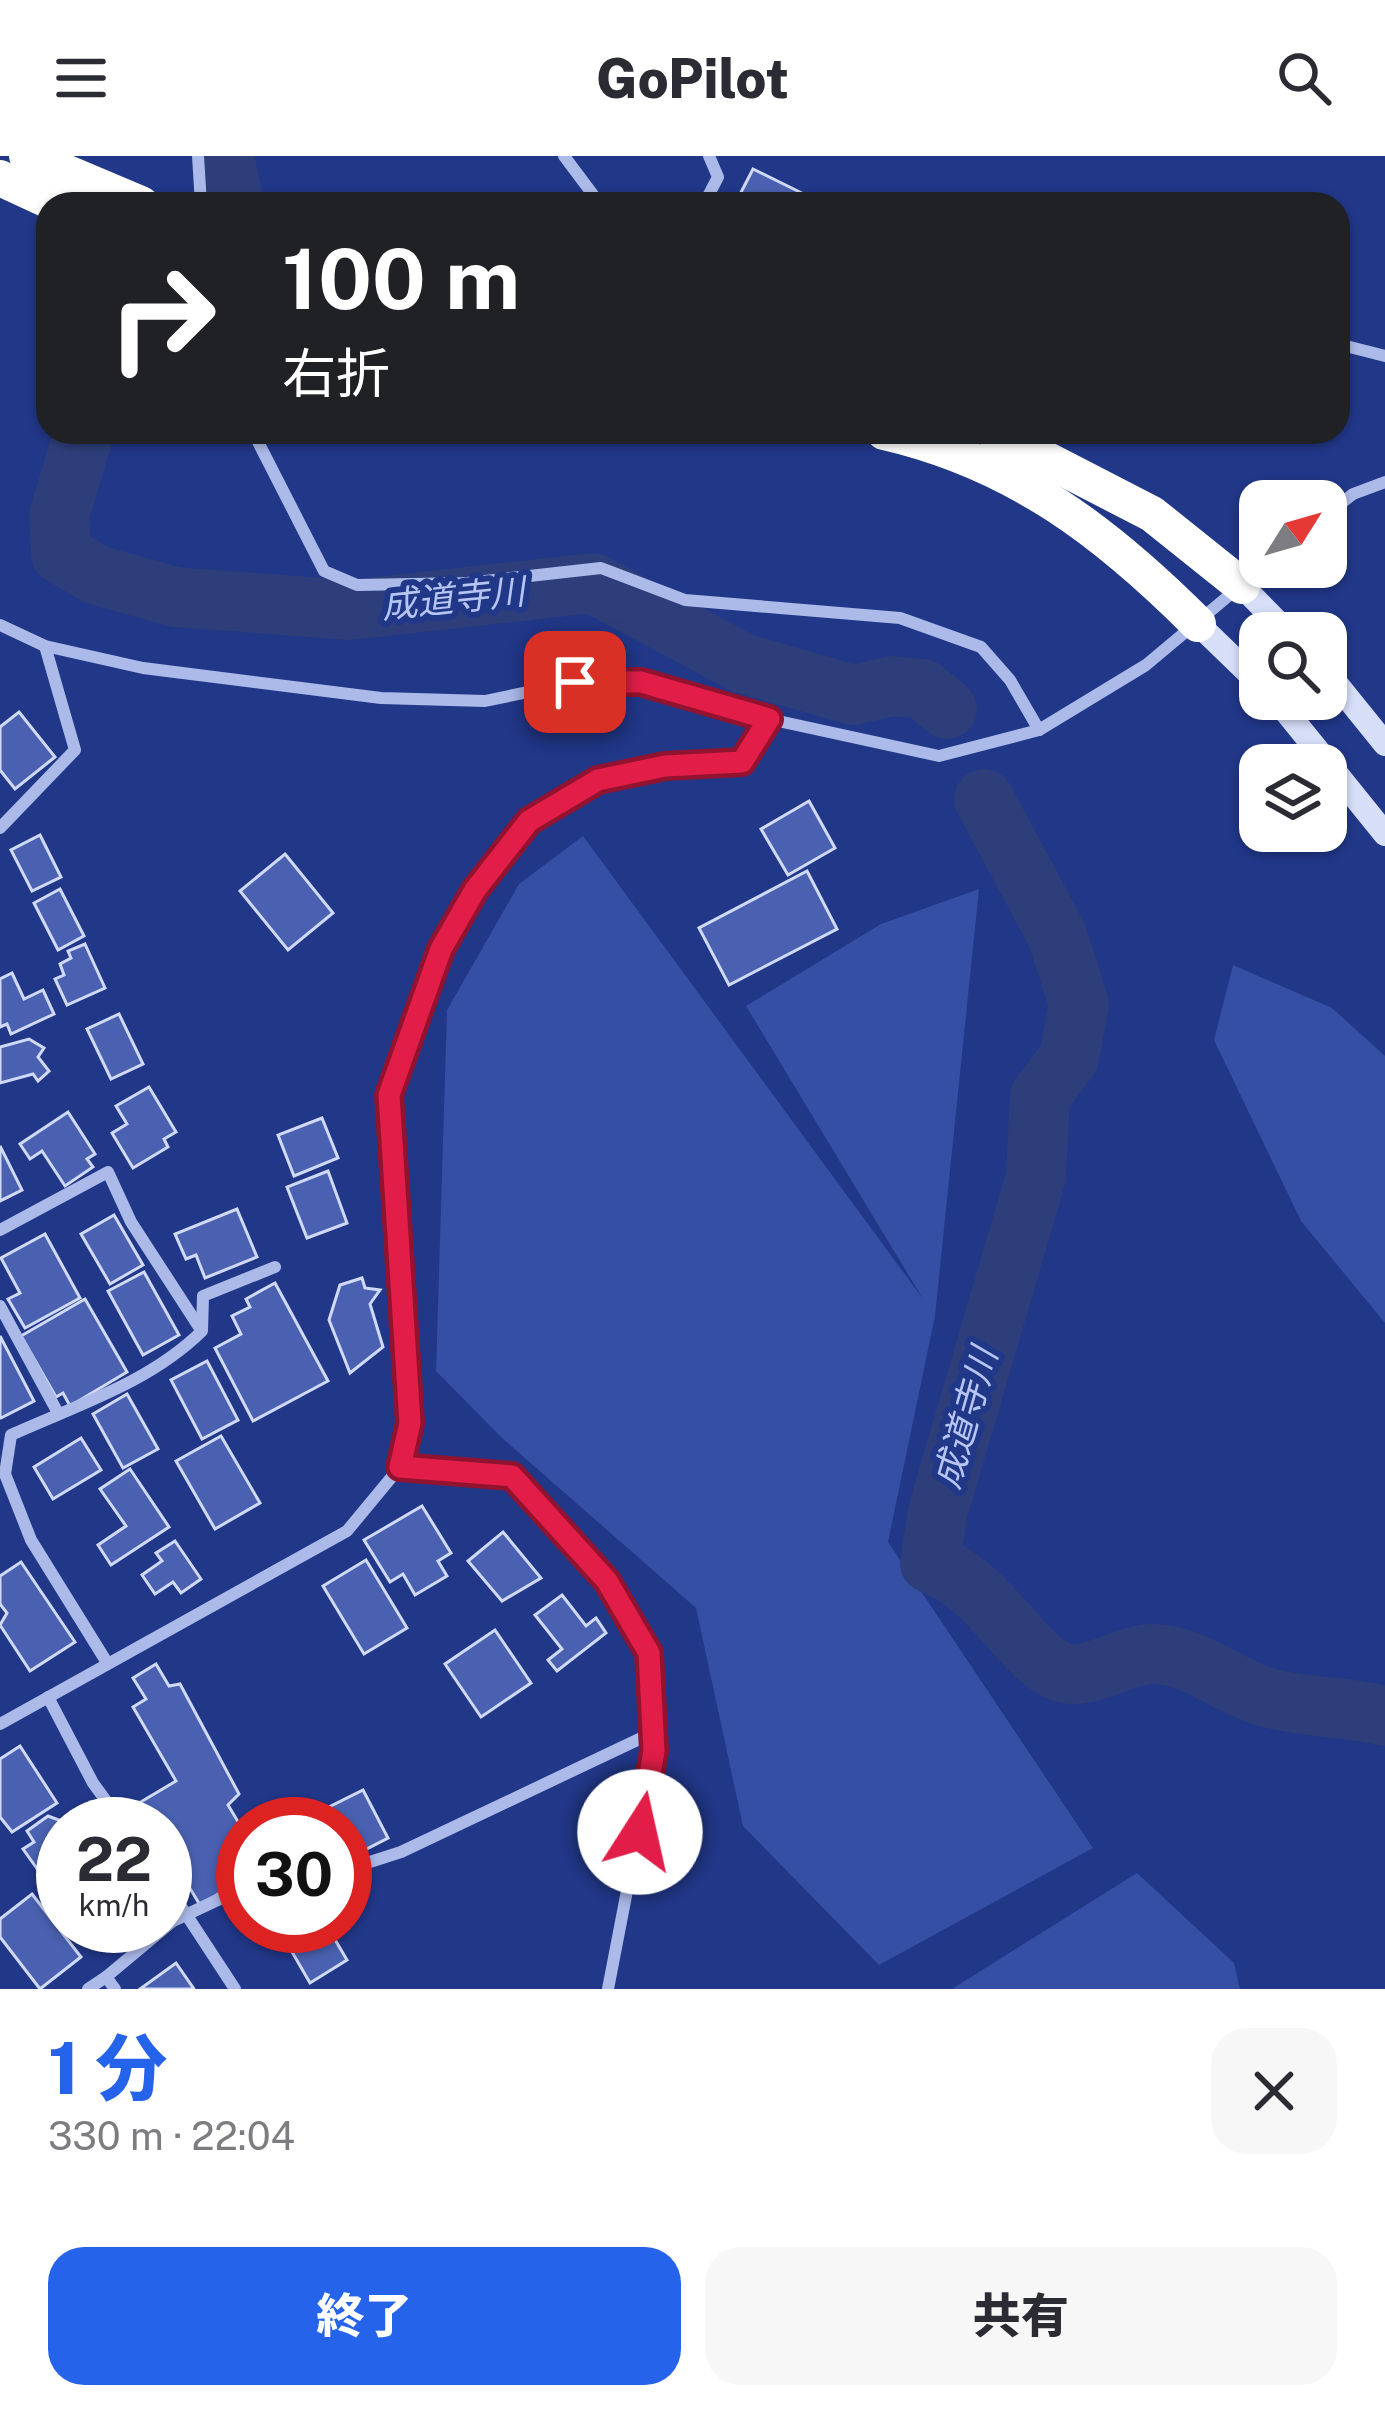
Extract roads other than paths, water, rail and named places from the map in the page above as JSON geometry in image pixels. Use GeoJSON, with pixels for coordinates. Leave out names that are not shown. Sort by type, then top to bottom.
{"type":"FeatureCollection","features":[{"type":"Feature","properties":{"kind":"highway"},"geometry":{"type":"LineString","coordinates":[[27,156],[112,192]]}},
{"type":"Feature","properties":{"kind":"highway"},"geometry":{"type":"LineString","coordinates":[[0,178],[36,195]]}},
{"type":"Feature","properties":{"kind":"highway"},"geometry":{"type":"LineString","coordinates":[[921,444],[973,461],[1056,502],[1125,551],[1198,624]]}},
{"type":"Feature","properties":{"kind":"highway"},"geometry":{"type":"LineString","coordinates":[[1016,444],[1152,514],[1239,569]]}},
{"type":"Feature","properties":{"kind":"main road"},"geometry":{"type":"LineString","coordinates":[[1198,624],[1239,664]]}},
{"type":"Feature","properties":{"kind":"main road"},"geometry":{"type":"LineString","coordinates":[[1347,697],[1385,744]]}},
{"type":"Feature","properties":{"kind":"main road"},"geometry":{"type":"LineString","coordinates":[[1293,720],[1385,834]]}},
{"type":"Feature","properties":{"kind":"street"},"geometry":{"type":"LineString","coordinates":[[198,156],[200,192]]}},
{"type":"Feature","properties":{"kind":"street"},"geometry":{"type":"LineString","coordinates":[[564,156],[591,192]]}},
{"type":"Feature","properties":{"kind":"street"},"geometry":{"type":"LineString","coordinates":[[709,156],[718,177],[710,192]]}},
{"type":"Feature","properties":{"kind":"street"},"geometry":{"type":"LineString","coordinates":[[1350,347],[1385,356]]}},
{"type":"Feature","properties":{"kind":"street"},"geometry":{"type":"LineString","coordinates":[[260,444],[324,571],[357,585],[467,584],[602,568],[685,600],[900,618],[981,647],[1010,680],[1039,730]]}},
{"type":"Feature","properties":{"kind":"street"},"geometry":{"type":"LineString","coordinates":[[1347,499],[1385,482]]}},
{"type":"Feature","properties":{"kind":"street"},"geometry":{"type":"LineString","coordinates":[[0,625],[45,646],[143,668],[381,698],[485,701],[575,682],[641,682],[769,719],[939,756],[1039,730],[1146,665],[1239,588]]}},
{"type":"Feature","properties":{"kind":"street"},"geometry":{"type":"LineString","coordinates":[[0,828],[26,807],[75,750],[45,646]]}},
{"type":"Feature","properties":{"kind":"street"},"geometry":{"type":"LineString","coordinates":[[0,1724],[347,1531],[400,1467],[410,1423],[389,1095],[441,949],[475,890],[529,821],[598,780],[665,766],[742,762],[769,719]]}},
{"type":"Feature","properties":{"kind":"street"},"geometry":{"type":"LineString","coordinates":[[0,1230],[108,1172],[170,1287],[202,1331]]}},
{"type":"Feature","properties":{"kind":"street"},"geometry":{"type":"LineString","coordinates":[[202,1331],[203,1296],[275,1267]]}},
{"type":"Feature","properties":{"kind":"street"},"geometry":{"type":"LineString","coordinates":[[0,1306],[58,1413]]}},
{"type":"Feature","properties":{"kind":"street"},"geometry":{"type":"LineString","coordinates":[[106,1661],[31,1540],[4,1474],[11,1435],[92,1403],[202,1331]]}},
{"type":"Feature","properties":{"kind":"street"},"geometry":{"type":"LineString","coordinates":[[400,1467],[512,1476],[607,1581],[649,1653],[654,1751],[627,1912],[608,1989]]}},
{"type":"Feature","properties":{"kind":"street"},"geometry":{"type":"LineString","coordinates":[[48,1696],[103,1797]]}},
{"type":"Feature","properties":{"kind":"street"},"geometry":{"type":"LineString","coordinates":[[372,1861],[401,1852],[652,1733]]}},
{"type":"Feature","properties":{"kind":"street"},"geometry":{"type":"LineString","coordinates":[[192,1917],[235,1989]]}},
{"type":"Feature","properties":{"kind":"street"},"geometry":{"type":"LineString","coordinates":[[88,1989],[110,1983],[143,1953]]}},
{"type":"Feature","properties":{"kind":"waterway","name":"成道寺川"},"geometry":{"type":"LineString","coordinates":[[224,156],[232,192]]}},
{"type":"Feature","properties":{"kind":"waterway","name":"成道寺川"},"geometry":{"type":"LineString","coordinates":[[80,444],[59,516],[61,554],[97,575],[175,597],[350,610],[593,583],[742,663],[853,695],[893,686],[923,689],[947,709]]}},
{"type":"Feature","properties":{"kind":"waterway","name":"成道寺川"},"geometry":{"type":"LineString","coordinates":[[984,799],[1057,935],[1079,1004],[1069,1058],[1040,1096],[1036,1177],[938,1511],[930,1563],[972,1588],[1034,1654],[1064,1673],[1086,1673],[1143,1655],[1169,1656],[1266,1697],[1385,1716]]}}]}
